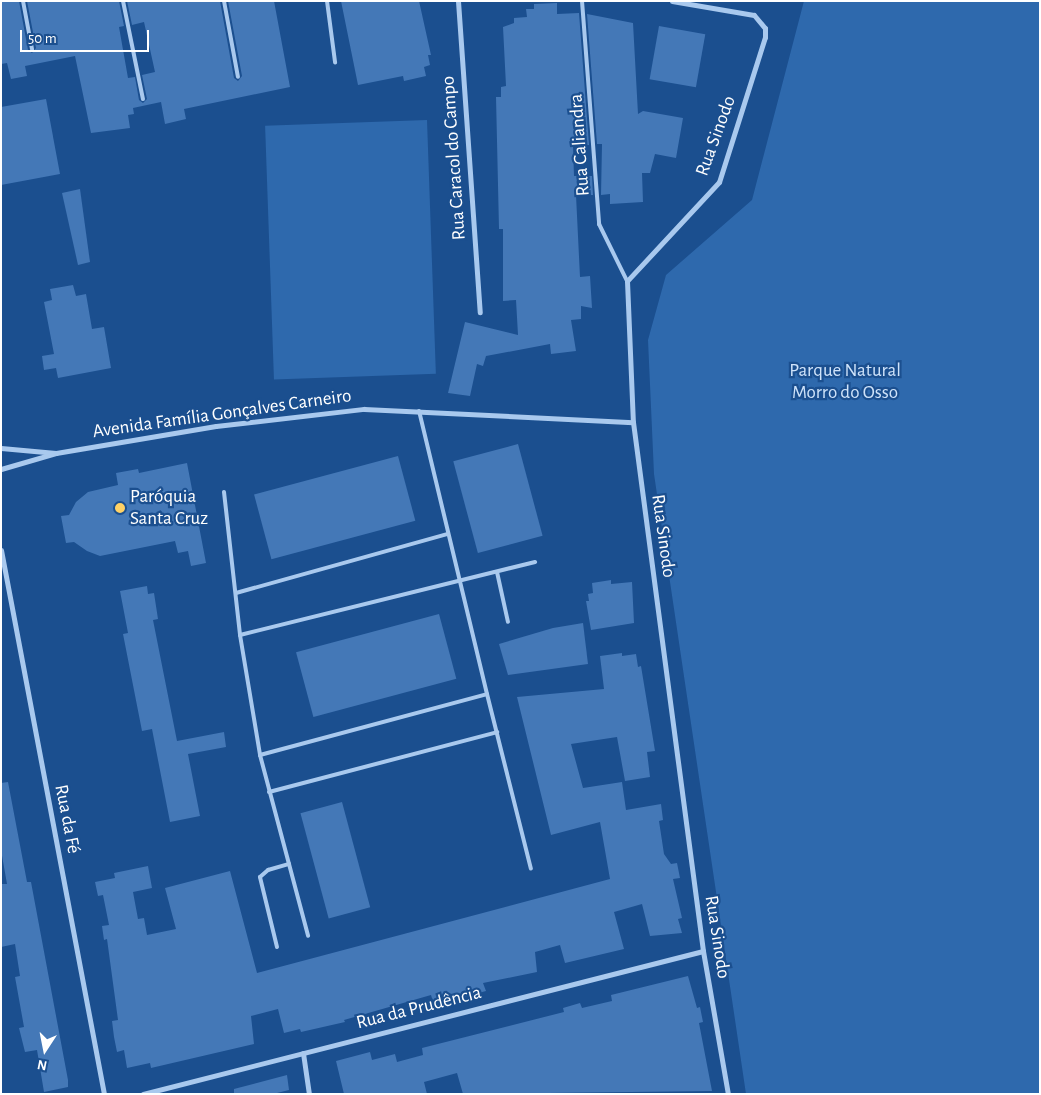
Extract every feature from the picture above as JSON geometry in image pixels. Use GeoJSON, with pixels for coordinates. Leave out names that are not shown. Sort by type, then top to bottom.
{"type":"FeatureCollection","features":[{"type":"Feature","properties":{"kind":"street","name":"Rua Caracol do Campo"},"geometry":{"type":"LineString","coordinates":[[458,1],[480,312]]}},
{"type":"Feature","properties":{"kind":"street","name":"Rua Sinodo"},"geometry":{"type":"LineString","coordinates":[[672,1],[743,12],[762,21],[765,37],[718,182],[627,281],[633,422],[703,951],[728,1094]]}},
{"type":"Feature","properties":{"kind":"street","name":"Avenida Família Gonçalves Carneiro"},"geometry":{"type":"LineString","coordinates":[[1,469],[56,453],[216,426],[354,410],[419,411],[633,422]]}},
{"type":"Feature","properties":{"kind":"street","name":"Avenida Família Gonçalves Carneiro"},"geometry":{"type":"LineString","coordinates":[[1,448],[56,453]]}},
{"type":"Feature","properties":{"kind":"street","name":"Rua da Fé"},"geometry":{"type":"LineString","coordinates":[[1,550],[104,1094]]}},
{"type":"Feature","properties":{"kind":"street","name":"Rua da Prudência"},"geometry":{"type":"LineString","coordinates":[[143,1094],[703,951]]}},
{"type":"Feature","properties":{"kind":"street"},"geometry":{"type":"LineString","coordinates":[[304,1053],[309,1094]]}},
{"type":"Feature","properties":{"kind":"lane"},"geometry":{"type":"LineString","coordinates":[[23,1],[32,49]]}},
{"type":"Feature","properties":{"kind":"lane"},"geometry":{"type":"LineString","coordinates":[[123,1],[143,99]]}},
{"type":"Feature","properties":{"kind":"lane"},"geometry":{"type":"LineString","coordinates":[[224,1],[238,77]]}},
{"type":"Feature","properties":{"kind":"lane"},"geometry":{"type":"LineString","coordinates":[[327,1],[334,62]]}},
{"type":"Feature","properties":{"kind":"lane","name":"Rua Caliandra"},"geometry":{"type":"LineString","coordinates":[[582,1],[599,224],[627,281]]}},
{"type":"Feature","properties":{"kind":"lane"},"geometry":{"type":"LineString","coordinates":[[419,411],[459,581],[531,869]]}},
{"type":"Feature","properties":{"kind":"lane"},"geometry":{"type":"LineString","coordinates":[[224,492],[240,635],[260,755],[308,936]]}},
{"type":"Feature","properties":{"kind":"lane"},"geometry":{"type":"LineString","coordinates":[[236,593],[448,534]]}},
{"type":"Feature","properties":{"kind":"lane"},"geometry":{"type":"LineString","coordinates":[[240,635],[535,562]]}},
{"type":"Feature","properties":{"kind":"lane"},"geometry":{"type":"LineString","coordinates":[[496,572],[508,622]]}},
{"type":"Feature","properties":{"kind":"lane"},"geometry":{"type":"LineString","coordinates":[[260,755],[487,694]]}},
{"type":"Feature","properties":{"kind":"lane"},"geometry":{"type":"LineString","coordinates":[[269,792],[496,732]]}},
{"type":"Feature","properties":{"kind":"lane"},"geometry":{"type":"LineString","coordinates":[[277,947],[260,877],[268,870],[288,864]]}},
{"type":"Feature","properties":{"kind":"green space","name":"Parque Natural Morro do Osso"},"geometry":{"type":"Polygon","coordinates":[[[804,1],[1040,1],[1040,1094],[746,1094],[654,474],[648,340],[666,275],[752,200],[804,1]]]}},
{"type":"Feature","properties":{"kind":"green space"},"geometry":{"type":"Polygon","coordinates":[[[427,120],[436,374],[274,379],[265,126],[427,120]]]}},
{"type":"Feature","properties":{"kind":"building"},"geometry":{"type":"Polygon","coordinates":[[[1,1],[19,1],[28,50],[32,53],[36,48],[27,1],[119,1],[124,26],[119,27],[128,78],[135,77],[139,100],[143,103],[147,99],[142,75],[155,72],[144,22],[132,25],[127,1],[220,1],[234,78],[238,81],[242,76],[228,1],[274,1],[290,87],[184,109],[186,119],[165,124],[161,102],[133,108],[134,114],[128,115],[130,128],[91,133],[75,56],[25,66],[27,76],[11,79],[7,63],[1,64],[1,1]]]}},
{"type":"Feature","properties":{"kind":"building"},"geometry":{"type":"Polygon","coordinates":[[[341,1],[419,1],[431,55],[428,55],[430,65],[424,67],[426,76],[404,81],[403,76],[358,85],[341,1]]]}},
{"type":"Feature","properties":{"kind":"building"},"geometry":{"type":"Polygon","coordinates":[[[557,3],[557,14],[579,13],[589,145],[573,146],[574,176],[592,176],[593,195],[576,195],[580,277],[590,276],[592,308],[581,306],[581,319],[571,320],[576,351],[551,354],[550,344],[486,356],[483,366],[477,364],[470,396],[448,393],[465,322],[518,335],[516,300],[503,301],[503,229],[499,229],[496,97],[501,97],[501,87],[506,86],[503,27],[514,23],[514,18],[527,17],[526,9],[534,9],[534,4],[557,3]]]}},
{"type":"Feature","properties":{"kind":"building"},"geometry":{"type":"Polygon","coordinates":[[[587,14],[633,23],[638,114],[643,111],[683,118],[676,158],[655,154],[650,173],[642,173],[643,202],[610,204],[610,194],[601,195],[602,144],[597,144],[587,14]]]}},
{"type":"Feature","properties":{"kind":"building"},"geometry":{"type":"Polygon","coordinates":[[[659,26],[705,34],[696,87],[650,79],[659,26]]]}},
{"type":"Feature","properties":{"kind":"building"},"geometry":{"type":"Polygon","coordinates":[[[46,99],[60,174],[1,185],[1,107],[46,99]]]}},
{"type":"Feature","properties":{"kind":"building"},"geometry":{"type":"Polygon","coordinates":[[[80,189],[90,262],[78,265],[62,193],[80,189]]]}},
{"type":"Feature","properties":{"kind":"building"},"geometry":{"type":"Polygon","coordinates":[[[73,285],[76,296],[86,294],[92,329],[104,327],[111,368],[58,378],[56,368],[44,370],[42,356],[54,354],[44,302],[52,300],[50,289],[73,285]]]}},
{"type":"Feature","properties":{"kind":"building"},"geometry":{"type":"Polygon","coordinates":[[[518,444],[543,536],[478,553],[453,461],[518,444]]]}},
{"type":"Feature","properties":{"kind":"building"},"geometry":{"type":"Polygon","coordinates":[[[398,456],[415,521],[271,559],[254,495],[398,456]]]}},
{"type":"Feature","properties":{"kind":"building","name":"Paróquia Santa Cruz"},"geometry":{"type":"Polygon","coordinates":[[[187,463],[206,563],[191,566],[188,551],[178,553],[175,541],[100,556],[87,551],[74,542],[66,543],[61,516],[69,515],[76,502],[88,492],[118,485],[116,473],[138,469],[139,473],[187,463]]]}},
{"type":"Feature","properties":{"kind":"building"},"geometry":{"type":"Polygon","coordinates":[[[611,580],[611,584],[632,582],[634,623],[591,630],[586,601],[589,601],[588,594],[593,593],[592,583],[611,580]]]}},
{"type":"Feature","properties":{"kind":"building"},"geometry":{"type":"Polygon","coordinates":[[[147,586],[148,594],[154,593],[158,619],[153,620],[177,741],[224,732],[226,747],[188,754],[200,816],[170,822],[152,729],[142,731],[123,634],[128,633],[120,591],[147,586]]]}},
{"type":"Feature","properties":{"kind":"building"},"geometry":{"type":"Polygon","coordinates":[[[439,614],[456,679],[313,717],[296,652],[439,614]]]}},
{"type":"Feature","properties":{"kind":"building"},"geometry":{"type":"Polygon","coordinates":[[[583,623],[588,664],[508,675],[499,644],[553,628],[583,623]]]}},
{"type":"Feature","properties":{"kind":"building"},"geometry":{"type":"Polygon","coordinates":[[[622,653],[622,656],[636,654],[638,667],[641,666],[655,751],[647,752],[650,777],[625,781],[617,737],[571,744],[583,788],[622,782],[626,810],[661,804],[663,820],[659,821],[664,854],[671,864],[677,863],[680,878],[673,879],[682,918],[678,919],[682,933],[650,936],[642,904],[614,912],[624,949],[565,963],[560,945],[535,952],[537,972],[483,983],[486,991],[434,1005],[431,995],[344,1020],[345,1022],[301,1032],[300,1029],[284,1033],[278,1009],[251,1016],[254,1044],[151,1068],[150,1063],[127,1068],[124,1050],[117,1052],[114,1037],[112,1021],[118,1020],[107,939],[104,940],[102,926],[109,925],[103,895],[98,896],[95,882],[115,878],[114,873],[148,866],[152,888],[133,892],[138,919],[144,918],[147,935],[176,929],[165,888],[230,871],[257,973],[610,879],[600,822],[551,835],[517,697],[604,689],[600,656],[622,653]]]}},
{"type":"Feature","properties":{"kind":"building"},"geometry":{"type":"Polygon","coordinates":[[[8,782],[27,882],[31,882],[68,1080],[68,1087],[44,1092],[37,1050],[25,1052],[19,1028],[24,1027],[15,977],[20,976],[15,944],[1,947],[1,884],[7,884],[1,850],[1,783],[8,782]]]}},
{"type":"Feature","properties":{"kind":"building"},"geometry":{"type":"Polygon","coordinates":[[[342,802],[370,907],[329,918],[300,813],[342,802]]]}},
{"type":"Feature","properties":{"kind":"building"},"geometry":{"type":"Polygon","coordinates":[[[688,976],[697,1008],[700,1007],[703,1022],[699,1023],[712,1091],[463,1094],[457,1073],[424,1082],[427,1094],[344,1094],[336,1061],[370,1052],[372,1060],[395,1054],[397,1062],[423,1055],[422,1048],[564,1012],[563,1008],[580,1003],[582,1008],[612,1001],[611,995],[688,976]]]}},
{"type":"Feature","properties":{"kind":"building"},"geometry":{"type":"Polygon","coordinates":[[[287,1075],[289,1090],[273,1094],[234,1094],[234,1089],[287,1075]]]}},
{"type":"Feature","properties":{"kind":"place","name":"Paróquia Santa Cruz"},"geometry":{"type":"Point","coordinates":[120,508]}}]}
